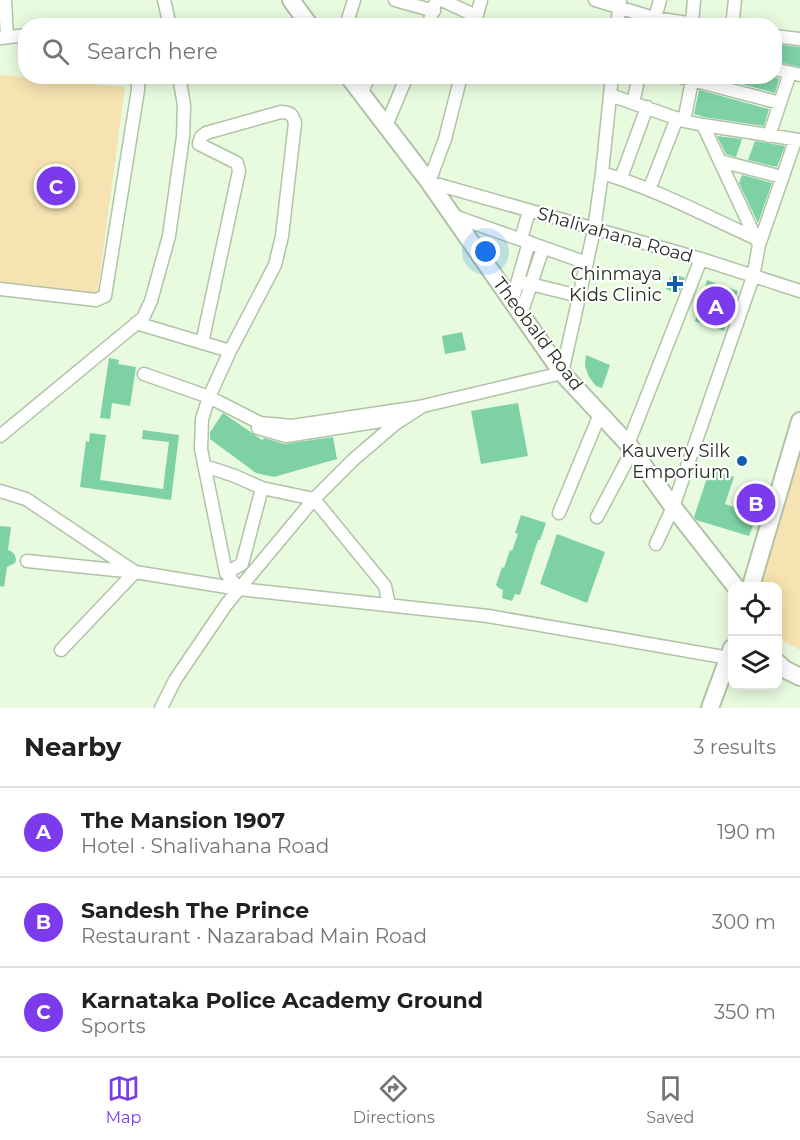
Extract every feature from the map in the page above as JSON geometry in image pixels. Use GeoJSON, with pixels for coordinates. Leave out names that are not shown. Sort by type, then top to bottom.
{"type":"FeatureCollection","features":[{"type":"Feature","properties":{"kind":"main road"},"geometry":{"type":"LineString","coordinates":[[297,4],[305,18]]}},
{"type":"Feature","properties":{"kind":"main road","name":"Theobald Road"},"geometry":{"type":"LineString","coordinates":[[354,84],[429,182],[562,372],[630,447],[673,507],[732,582]]}},
{"type":"Feature","properties":{"kind":"main road"},"geometry":{"type":"LineString","coordinates":[[753,582],[800,421]]}},
{"type":"Feature","properties":{"kind":"main road"},"geometry":{"type":"LineString","coordinates":[[710,708],[728,663]]}},
{"type":"Feature","properties":{"kind":"main road"},"geometry":{"type":"LineString","coordinates":[[782,667],[800,677]]}},
{"type":"Feature","properties":{"kind":"street"},"geometry":{"type":"LineString","coordinates":[[5,0],[3,38],[18,37]]}},
{"type":"Feature","properties":{"kind":"street"},"geometry":{"type":"LineString","coordinates":[[164,0],[168,18]]}},
{"type":"Feature","properties":{"kind":"street"},"geometry":{"type":"LineString","coordinates":[[348,18],[354,0]]}},
{"type":"Feature","properties":{"kind":"street"},"geometry":{"type":"LineString","coordinates":[[395,0],[435,6]]}},
{"type":"Feature","properties":{"kind":"street"},"geometry":{"type":"LineString","coordinates":[[442,0],[470,18]]}},
{"type":"Feature","properties":{"kind":"street"},"geometry":{"type":"LineString","coordinates":[[476,18],[481,0]]}},
{"type":"Feature","properties":{"kind":"street"},"geometry":{"type":"LineString","coordinates":[[595,0],[619,4],[645,18]]}},
{"type":"Feature","properties":{"kind":"street"},"geometry":{"type":"LineString","coordinates":[[654,18],[660,0]]}},
{"type":"Feature","properties":{"kind":"street"},"geometry":{"type":"LineString","coordinates":[[694,0],[700,18]]}},
{"type":"Feature","properties":{"kind":"street"},"geometry":{"type":"LineString","coordinates":[[733,18],[735,0]]}},
{"type":"Feature","properties":{"kind":"street"},"geometry":{"type":"LineString","coordinates":[[782,37],[800,39]]}},
{"type":"Feature","properties":{"kind":"street"},"geometry":{"type":"LineString","coordinates":[[769,136],[780,103],[795,74]]}},
{"type":"Feature","properties":{"kind":"street"},"geometry":{"type":"LineString","coordinates":[[0,289],[96,300],[105,296],[138,84]]}},
{"type":"Feature","properties":{"kind":"street"},"geometry":{"type":"LineString","coordinates":[[0,436],[143,318],[151,301],[169,236],[183,137],[184,105],[180,84]]}},
{"type":"Feature","properties":{"kind":"street"},"geometry":{"type":"LineString","coordinates":[[361,94],[365,84]]}},
{"type":"Feature","properties":{"kind":"street"},"geometry":{"type":"LineString","coordinates":[[386,126],[403,84]]}},
{"type":"Feature","properties":{"kind":"street"},"geometry":{"type":"LineString","coordinates":[[429,182],[445,139],[459,84]]}},
{"type":"Feature","properties":{"kind":"street"},"geometry":{"type":"LineString","coordinates":[[144,374],[209,397],[260,423],[292,426],[423,406],[562,372],[594,230],[611,84]]}},
{"type":"Feature","properties":{"kind":"street"},"geometry":{"type":"LineString","coordinates":[[633,103],[637,84]]}},
{"type":"Feature","properties":{"kind":"street"},"geometry":{"type":"LineString","coordinates":[[649,190],[681,119],[691,84]]}},
{"type":"Feature","properties":{"kind":"street"},"geometry":{"type":"LineString","coordinates":[[714,84],[780,103]]}},
{"type":"Feature","properties":{"kind":"street"},"geometry":{"type":"LineString","coordinates":[[610,95],[703,125],[797,141],[758,242],[753,276],[673,507],[656,544]]}},
{"type":"Feature","properties":{"kind":"street"},"geometry":{"type":"LineString","coordinates":[[621,178],[647,107]]}},
{"type":"Feature","properties":{"kind":"street"},"geometry":{"type":"LineString","coordinates":[[202,343],[240,171],[237,163],[199,144],[201,137],[206,133],[288,112],[293,116],[295,123],[282,236],[275,265],[230,351],[209,397],[202,420],[201,449],[226,573],[239,589]]}},
{"type":"Feature","properties":{"kind":"street"},"geometry":{"type":"LineString","coordinates":[[703,125],[758,242]]}},
{"type":"Feature","properties":{"kind":"street"},"geometry":{"type":"LineString","coordinates":[[720,161],[782,177]]}},
{"type":"Feature","properties":{"kind":"street"},"geometry":{"type":"LineString","coordinates":[[602,173],[649,190],[758,242]]}},
{"type":"Feature","properties":{"kind":"street","name":"Shalivahana Road"},"geometry":{"type":"LineString","coordinates":[[429,182],[701,260],[800,291]]}},
{"type":"Feature","properties":{"kind":"street"},"geometry":{"type":"LineString","coordinates":[[517,308],[518,281],[529,211]]}},
{"type":"Feature","properties":{"kind":"street"},"geometry":{"type":"LineString","coordinates":[[452,215],[587,263]]}},
{"type":"Feature","properties":{"kind":"street"},"geometry":{"type":"LineString","coordinates":[[517,308],[531,284],[543,248]]}},
{"type":"Feature","properties":{"kind":"street"},"geometry":{"type":"LineString","coordinates":[[597,517],[630,447],[701,260]]}},
{"type":"Feature","properties":{"kind":"street"},"geometry":{"type":"LineString","coordinates":[[518,281],[579,296]]}},
{"type":"Feature","properties":{"kind":"street"},"geometry":{"type":"LineString","coordinates":[[136,323],[230,351]]}},
{"type":"Feature","properties":{"kind":"street"},"geometry":{"type":"LineString","coordinates":[[161,708],[175,680],[226,605],[314,499],[353,460],[395,424],[423,406]]}},
{"type":"Feature","properties":{"kind":"street"},"geometry":{"type":"LineString","coordinates":[[228,412],[249,425],[286,436],[406,417]]}},
{"type":"Feature","properties":{"kind":"street"},"geometry":{"type":"LineString","coordinates":[[559,513],[600,414]]}},
{"type":"Feature","properties":{"kind":"street"},"geometry":{"type":"LineString","coordinates":[[205,466],[262,488],[314,499],[385,586],[389,605]]}},
{"type":"Feature","properties":{"kind":"street"},"geometry":{"type":"LineString","coordinates":[[226,573],[242,564],[262,488]]}},
{"type":"Feature","properties":{"kind":"street"},"geometry":{"type":"LineString","coordinates":[[0,491],[26,499],[135,572]]}},
{"type":"Feature","properties":{"kind":"street"},"geometry":{"type":"LineString","coordinates":[[27,561],[135,572],[239,589],[499,618],[728,655]]}},
{"type":"Feature","properties":{"kind":"street"},"geometry":{"type":"LineString","coordinates":[[61,650],[135,572]]}},
{"type":"Feature","properties":{"kind":"shaded area"},"geometry":{"type":"Polygon","coordinates":[[[0,75],[18,77],[18,84],[94,84],[125,87],[97,297],[0,284],[0,75]]]}},
{"type":"Feature","properties":{"kind":"shaded area"},"geometry":{"type":"Polygon","coordinates":[[[800,456],[800,650],[782,640],[782,582],[761,582],[800,456]]]}},
{"type":"Feature","properties":{"kind":"building"},"geometry":{"type":"Polygon","coordinates":[[[782,45],[800,47],[800,67],[782,63],[782,45]]]}},
{"type":"Feature","properties":{"kind":"building"},"geometry":{"type":"Polygon","coordinates":[[[741,84],[778,84],[775,93],[741,84]]]}},
{"type":"Feature","properties":{"kind":"building"},"geometry":{"type":"Polygon","coordinates":[[[699,90],[769,109],[764,126],[694,114],[699,90]]]}},
{"type":"Feature","properties":{"kind":"building"},"geometry":{"type":"Polygon","coordinates":[[[717,136],[742,139],[736,157],[726,154],[717,136]]]}},
{"type":"Feature","properties":{"kind":"building"},"geometry":{"type":"Polygon","coordinates":[[[755,141],[785,146],[777,167],[748,160],[755,141]]]}},
{"type":"Feature","properties":{"kind":"building"},"geometry":{"type":"Polygon","coordinates":[[[742,175],[772,183],[758,223],[739,183],[742,175]]]}},
{"type":"Feature","properties":{"kind":"building"},"geometry":{"type":"Polygon","coordinates":[[[672,273],[685,278],[678,294],[666,289],[672,273]]]}},
{"type":"Feature","properties":{"kind":"building"},"geometry":{"type":"Polygon","coordinates":[[[707,280],[738,291],[724,331],[695,321],[707,280]]]}},
{"type":"Feature","properties":{"kind":"building"},"geometry":{"type":"Polygon","coordinates":[[[462,332],[466,350],[445,354],[442,336],[462,332]]]}},
{"type":"Feature","properties":{"kind":"building"},"geometry":{"type":"Polygon","coordinates":[[[586,355],[610,365],[602,388],[596,386],[589,377],[585,366],[586,355]]]}},
{"type":"Feature","properties":{"kind":"building"},"geometry":{"type":"Polygon","coordinates":[[[109,358],[119,360],[118,364],[136,367],[130,406],[112,403],[110,419],[100,418],[109,358]]]}},
{"type":"Feature","properties":{"kind":"building"},"geometry":{"type":"Polygon","coordinates":[[[518,403],[528,456],[481,464],[471,411],[518,403]]]}},
{"type":"Feature","properties":{"kind":"building"},"geometry":{"type":"Polygon","coordinates":[[[223,413],[262,440],[264,438],[284,444],[333,437],[337,459],[274,477],[256,473],[210,439],[210,432],[223,413]]]}},
{"type":"Feature","properties":{"kind":"building"},"geometry":{"type":"Polygon","coordinates":[[[143,430],[179,435],[171,500],[80,487],[86,441],[89,442],[90,433],[106,435],[100,480],[163,489],[169,442],[142,439],[143,430]]]}},
{"type":"Feature","properties":{"kind":"building"},"geometry":{"type":"Polygon","coordinates":[[[710,469],[734,477],[725,504],[757,515],[749,536],[696,520],[694,517],[710,469]]]}},
{"type":"Feature","properties":{"kind":"building"},"geometry":{"type":"Polygon","coordinates":[[[521,515],[546,523],[520,595],[515,594],[512,601],[502,598],[503,590],[496,585],[510,550],[512,551],[521,515]]]}},
{"type":"Feature","properties":{"kind":"building"},"geometry":{"type":"Polygon","coordinates":[[[0,526],[11,527],[8,550],[15,555],[16,560],[7,567],[4,587],[0,586],[0,526]]]}},
{"type":"Feature","properties":{"kind":"building"},"geometry":{"type":"Polygon","coordinates":[[[557,534],[605,552],[587,603],[540,584],[557,534]]]}},
{"type":"Feature","properties":{"kind":"place","name":"Karnataka Police Academy Ground"},"geometry":{"type":"Point","coordinates":[56,186]}},
{"type":"Feature","properties":{"kind":"place","name":"Chinmaya Kids Clinic"},"geometry":{"type":"Point","coordinates":[675,284]}},
{"type":"Feature","properties":{"kind":"place","name":"The Mansion 1907"},"geometry":{"type":"Point","coordinates":[716,306]}},
{"type":"Feature","properties":{"kind":"place","name":"Kauvery Silk Emporium"},"geometry":{"type":"Point","coordinates":[742,461]}},
{"type":"Feature","properties":{"kind":"place","name":"Sandesh The Prince"},"geometry":{"type":"Point","coordinates":[756,503]}}]}
